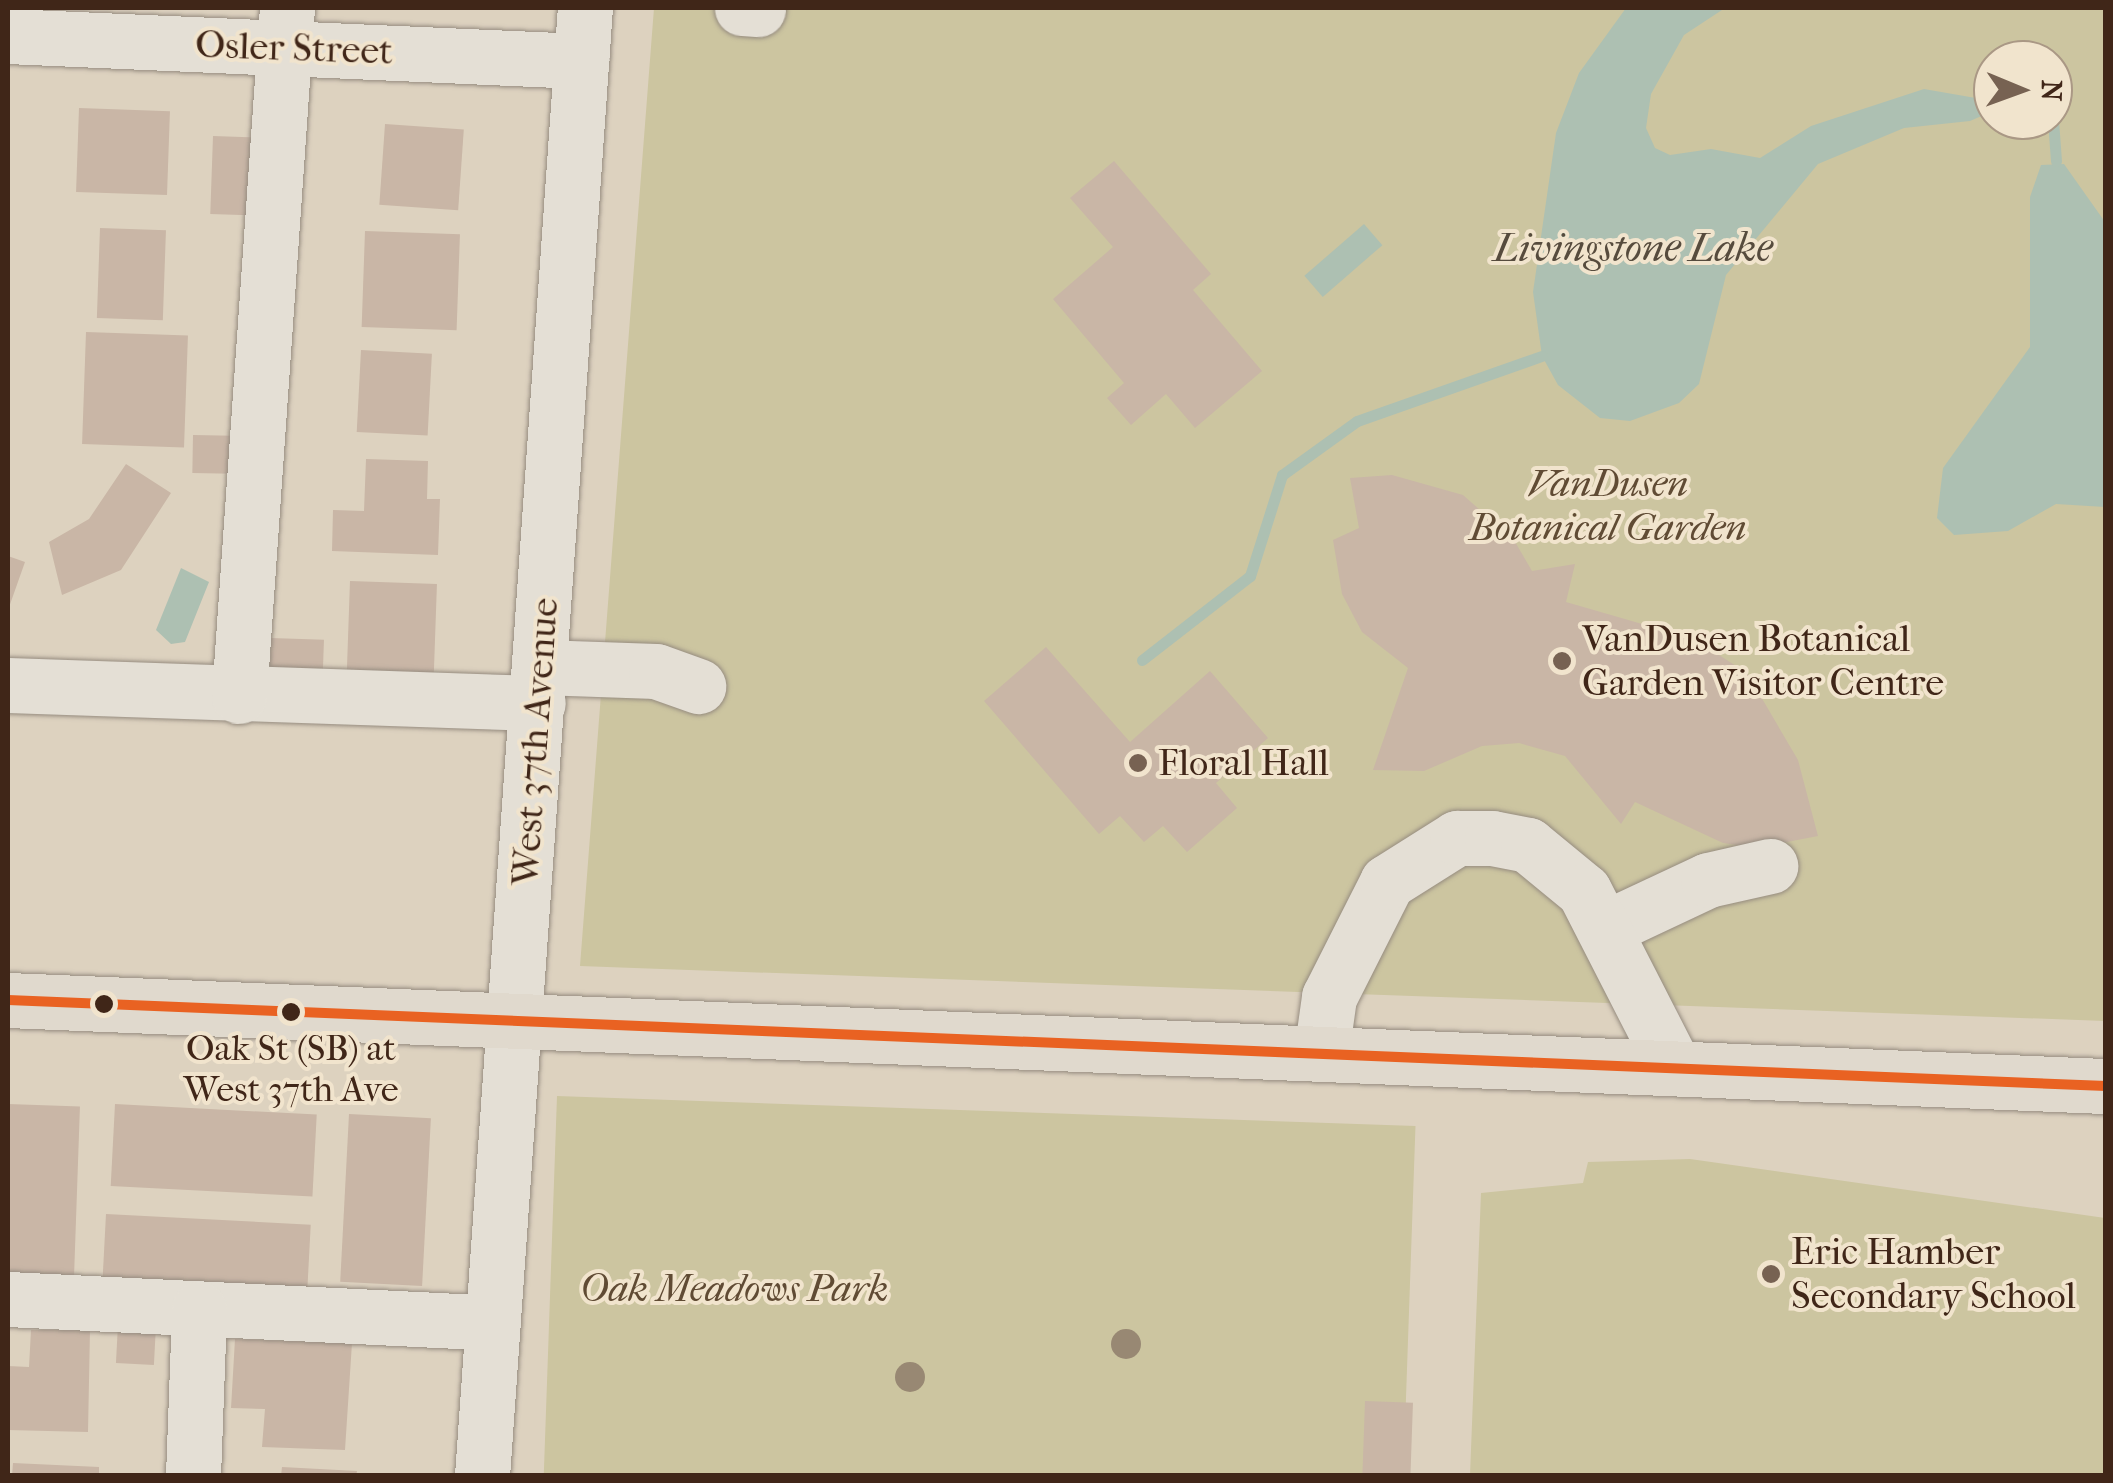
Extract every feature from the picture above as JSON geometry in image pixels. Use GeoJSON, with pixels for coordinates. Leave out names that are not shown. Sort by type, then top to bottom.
{"type":"FeatureCollection","features":[{"type":"Feature","properties":{"kind":"main road"},"geometry":{"type":"LineString","coordinates":[[8,1000],[2106,1086]]}},
{"type":"Feature","properties":{"kind":"street","name":"West 37th Avenue"},"geometry":{"type":"LineString","coordinates":[[482,1476],[585,8]]}},
{"type":"Feature","properties":{"kind":"street"},"geometry":{"type":"LineString","coordinates":[[742,8],[758,9]]}},
{"type":"Feature","properties":{"kind":"street","name":"Osler Street"},"geometry":{"type":"LineString","coordinates":[[8,36],[286,28],[581,61]]}},
{"type":"Feature","properties":{"kind":"street"},"geometry":{"type":"LineString","coordinates":[[240,696],[286,28]]}},
{"type":"Feature","properties":{"kind":"street"},"geometry":{"type":"LineString","coordinates":[[8,685],[240,696],[539,685],[656,671],[698,686]]}},
{"type":"Feature","properties":{"kind":"street"},"geometry":{"type":"LineString","coordinates":[[1321,1054],[1329,997],[1365,912],[1426,851],[1457,838],[1528,846],[1584,891],[1610,926],[1674,1067]]}},
{"type":"Feature","properties":{"kind":"street"},"geometry":{"type":"LineString","coordinates":[[1610,926],[1708,880],[1770,866]]}},
{"type":"Feature","properties":{"kind":"street"},"geometry":{"type":"LineString","coordinates":[[8,1299],[492,1322]]}},
{"type":"Feature","properties":{"kind":"street"},"geometry":{"type":"LineString","coordinates":[[193,1476],[199,1309]]}},
{"type":"Feature","properties":{"kind":"green space","name":"VanDusen Botanical Garden"},"geometry":{"type":"Polygon","coordinates":[[[654,8],[2105,8],[2105,1021],[580,966],[654,8]]]}},
{"type":"Feature","properties":{"kind":"green space","name":"Oak Meadows Park"},"geometry":{"type":"Polygon","coordinates":[[[557,1096],[1415,1126],[1403,1476],[544,1476],[557,1096]]]}},
{"type":"Feature","properties":{"kind":"green space","name":"Eric Hamber Secondary School"},"geometry":{"type":"Polygon","coordinates":[[[1690,1159],[2105,1218],[2105,1475],[1470,1475],[1481,1193],[1583,1183],[1588,1162],[1690,1159]]]}},
{"type":"Feature","properties":{"kind":"water","name":"Livingstone Lake"},"geometry":{"type":"Polygon","coordinates":[[[1626,8],[1725,8],[1684,35],[1651,94],[1646,128],[1655,148],[1670,155],[1711,149],[1760,158],[1811,126],[1924,89],[1973,98],[1973,120],[1904,128],[1818,164],[1726,275],[1699,384],[1679,403],[1630,421],[1600,418],[1558,385],[1542,356],[1533,292],[1556,133],[1579,73],[1626,8]]]}},
{"type":"Feature","properties":{"kind":"water"},"geometry":{"type":"Polygon","coordinates":[[[2064,164],[2105,222],[2105,507],[2056,504],[2008,531],[1954,535],[1937,518],[1943,468],[2030,347],[2030,197],[2041,165],[2064,164]]]}},
{"type":"Feature","properties":{"kind":"water"},"geometry":{"type":"Polygon","coordinates":[[[1364,224],[1382,245],[1323,297],[1304,276],[1364,224]]]}},
{"type":"Feature","properties":{"kind":"water"},"geometry":{"type":"Polygon","coordinates":[[[181,568],[209,582],[185,642],[171,644],[156,630],[181,568]]]}},
{"type":"Feature","properties":{"kind":"building"},"geometry":{"type":"Polygon","coordinates":[[[79,108],[170,111],[167,195],[76,192],[79,108]]]}},
{"type":"Feature","properties":{"kind":"building"},"geometry":{"type":"Polygon","coordinates":[[[385,124],[464,130],[458,210],[379,205],[385,124]]]}},
{"type":"Feature","properties":{"kind":"building"},"geometry":{"type":"Polygon","coordinates":[[[213,136],[261,138],[258,216],[210,214],[213,136]]]}},
{"type":"Feature","properties":{"kind":"building"},"geometry":{"type":"Polygon","coordinates":[[[1114,161],[1211,274],[1193,290],[1262,371],[1195,428],[1166,394],[1131,425],[1107,398],[1124,383],[1053,299],[1113,247],[1070,198],[1114,161]]]}},
{"type":"Feature","properties":{"kind":"building"},"geometry":{"type":"Polygon","coordinates":[[[100,228],[166,230],[163,320],[97,318],[100,228]]]}},
{"type":"Feature","properties":{"kind":"building"},"geometry":{"type":"Polygon","coordinates":[[[365,231],[460,234],[457,330],[362,327],[365,231]]]}},
{"type":"Feature","properties":{"kind":"building"},"geometry":{"type":"Polygon","coordinates":[[[86,332],[188,336],[184,447],[82,444],[86,332]]]}},
{"type":"Feature","properties":{"kind":"building"},"geometry":{"type":"Polygon","coordinates":[[[361,350],[432,354],[428,436],[357,432],[361,350]]]}},
{"type":"Feature","properties":{"kind":"building"},"geometry":{"type":"Polygon","coordinates":[[[193,435],[233,436],[232,474],[192,473],[193,435]]]}},
{"type":"Feature","properties":{"kind":"building"},"geometry":{"type":"Polygon","coordinates":[[[366,459],[428,461],[427,499],[440,499],[438,555],[332,551],[333,510],[364,511],[366,459]]]}},
{"type":"Feature","properties":{"kind":"building"},"geometry":{"type":"Polygon","coordinates":[[[126,464],[171,493],[121,570],[62,595],[49,542],[89,519],[126,464]]]}},
{"type":"Feature","properties":{"kind":"building","name":"VanDusen Botanical Garden Visitor Centre"},"geometry":{"type":"Polygon","coordinates":[[[1392,475],[1463,495],[1514,540],[1532,571],[1575,564],[1566,602],[1694,639],[1747,673],[1798,760],[1818,836],[1757,848],[1723,843],[1635,802],[1621,824],[1565,756],[1519,743],[1482,746],[1424,771],[1373,770],[1408,668],[1362,632],[1342,594],[1333,540],[1359,528],[1350,478],[1392,475]]]}},
{"type":"Feature","properties":{"kind":"building"},"geometry":{"type":"Polygon","coordinates":[[[8,556],[25,562],[8,610],[8,556]]]}},
{"type":"Feature","properties":{"kind":"building"},"geometry":{"type":"Polygon","coordinates":[[[350,581],[437,584],[434,676],[347,673],[350,581]]]}},
{"type":"Feature","properties":{"kind":"building"},"geometry":{"type":"Polygon","coordinates":[[[271,638],[324,640],[322,687],[269,685],[271,638]]]}},
{"type":"Feature","properties":{"kind":"building","name":"Floral Hall"},"geometry":{"type":"Polygon","coordinates":[[[1046,647],[1130,742],[1210,671],[1268,738],[1216,783],[1237,808],[1187,852],[1163,826],[1144,842],[1120,816],[1099,834],[984,701],[1046,647]]]}},
{"type":"Feature","properties":{"kind":"building"},"geometry":{"type":"Polygon","coordinates":[[[8,1104],[80,1107],[74,1277],[8,1275],[8,1104]]]}},
{"type":"Feature","properties":{"kind":"building"},"geometry":{"type":"Polygon","coordinates":[[[115,1104],[317,1115],[312,1196],[111,1186],[115,1104]]]}},
{"type":"Feature","properties":{"kind":"building"},"geometry":{"type":"Polygon","coordinates":[[[349,1114],[431,1118],[422,1286],[340,1282],[349,1114]]]}},
{"type":"Feature","properties":{"kind":"building"},"geometry":{"type":"Polygon","coordinates":[[[106,1214],[311,1225],[307,1295],[102,1284],[106,1214]]]}},
{"type":"Feature","properties":{"kind":"building"},"geometry":{"type":"Polygon","coordinates":[[[118,1324],[156,1326],[154,1365],[116,1363],[118,1324]]]}},
{"type":"Feature","properties":{"kind":"building"},"geometry":{"type":"Polygon","coordinates":[[[31,1330],[90,1330],[88,1432],[8,1430],[8,1366],[29,1367],[31,1330]]]}},
{"type":"Feature","properties":{"kind":"building"},"geometry":{"type":"Polygon","coordinates":[[[235,1339],[352,1343],[345,1450],[262,1447],[265,1409],[231,1408],[235,1339]]]}},
{"type":"Feature","properties":{"kind":"building"},"geometry":{"type":"Polygon","coordinates":[[[1365,1401],[1413,1403],[1410,1476],[1362,1476],[1365,1401]]]}},
{"type":"Feature","properties":{"kind":"building"},"geometry":{"type":"Polygon","coordinates":[[[13,1463],[99,1467],[99,1476],[12,1476],[13,1463]]]}},
{"type":"Feature","properties":{"kind":"building"},"geometry":{"type":"Polygon","coordinates":[[[282,1467],[357,1471],[356,1476],[281,1476],[282,1467]]]}},
{"type":"Feature","properties":{"kind":"waterway"},"geometry":{"type":"LineString","coordinates":[[2054,140],[2056,161]]}},
{"type":"Feature","properties":{"kind":"waterway"},"geometry":{"type":"LineString","coordinates":[[1142,660],[1250,576],[1282,475],[1357,421],[1542,356]]}},
{"type":"Feature","properties":{"kind":"transit line"},"geometry":{"type":"LineString","coordinates":[[8,1000],[2106,1086]]}},
{"type":"Feature","properties":{"kind":"place","name":"VanDusen Botanical Garden Visitor Centre"},"geometry":{"type":"Point","coordinates":[1562,661]}},
{"type":"Feature","properties":{"kind":"place","name":"Floral Hall"},"geometry":{"type":"Point","coordinates":[1138,763]}},
{"type":"Feature","properties":{"kind":"place","name":"Oak St (SB) at West 37th Ave"},"geometry":{"type":"Point","coordinates":[291,1012]}},
{"type":"Feature","properties":{"kind":"place","name":"Eric Hamber Secondary School"},"geometry":{"type":"Point","coordinates":[1771,1274]}}]}
